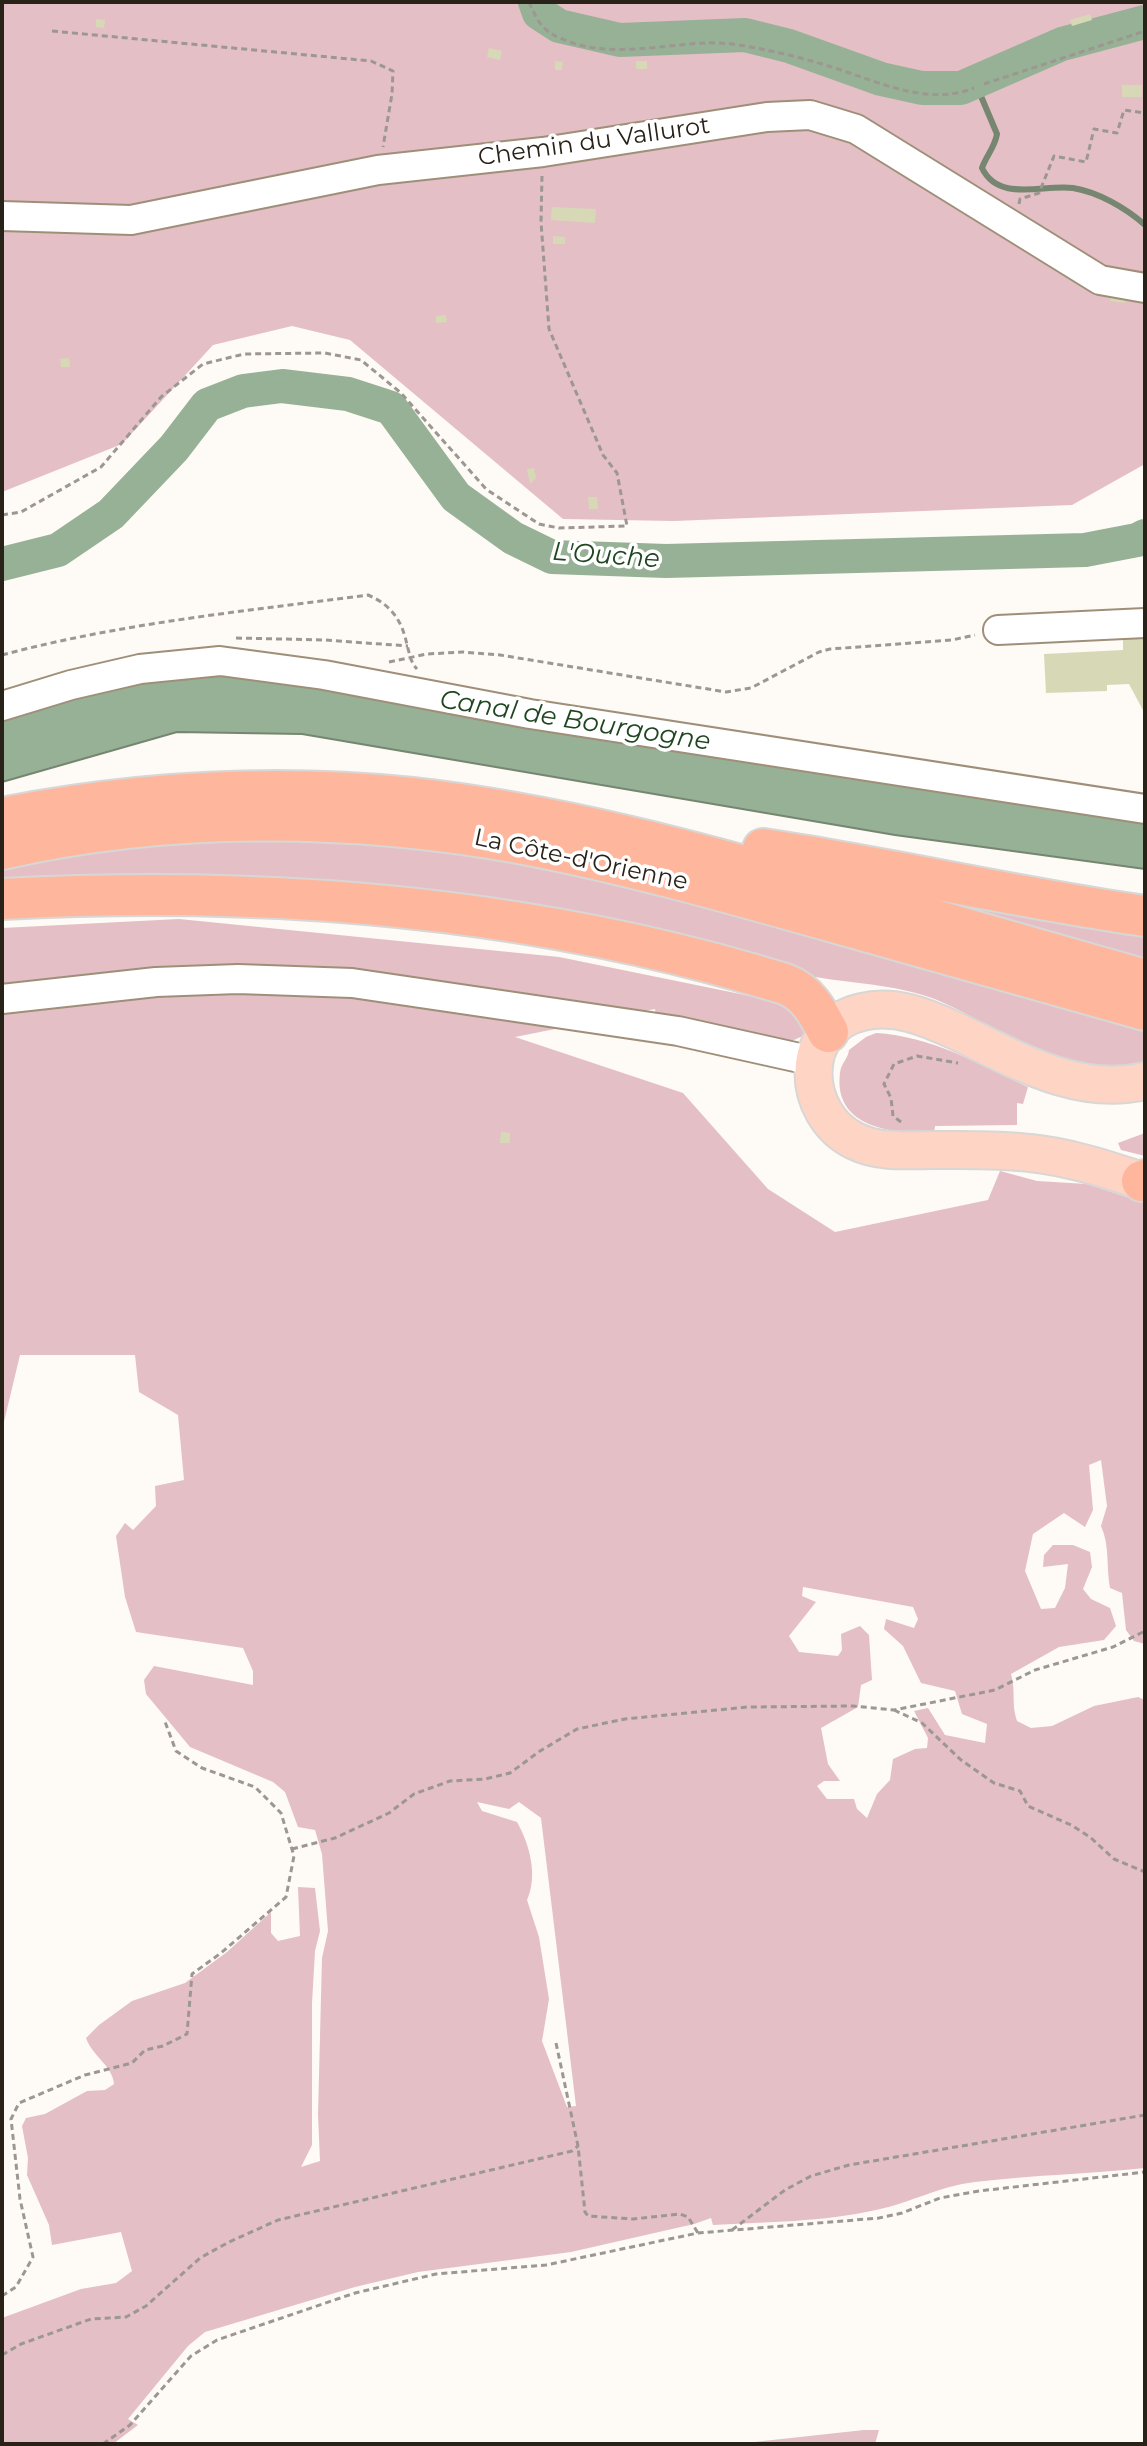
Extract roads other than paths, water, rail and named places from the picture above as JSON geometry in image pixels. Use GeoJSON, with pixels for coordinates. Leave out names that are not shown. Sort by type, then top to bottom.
{"type":"FeatureCollection","features":[{"type":"Feature","properties":{"kind":"highway","name":"La Côte-d'Orienne"},"geometry":{"type":"LineString","coordinates":[[2,818],[120,800],[227,792],[337,793],[486,808],[631,837],[735,863],[1145,980]]}},
{"type":"Feature","properties":{"kind":"highway"},"geometry":{"type":"LineString","coordinates":[[486,808],[861,864],[1084,908],[1145,916]]}},
{"type":"Feature","properties":{"kind":"highway","name":"La Côte-d'Orienne"},"geometry":{"type":"LineString","coordinates":[[2,849],[99,833],[230,821],[303,821],[448,832],[591,858],[697,884],[1145,1010]]}},
{"type":"Feature","properties":{"kind":"highway"},"geometry":{"type":"LineString","coordinates":[[2,899],[145,894],[292,898],[384,905],[521,923],[627,943],[785,984],[804,994],[811,1002],[820,1047]]}},
{"type":"Feature","properties":{"kind":"main road"},"geometry":{"type":"LineString","coordinates":[[1144,1181],[1086,1163],[1029,1153],[891,1150],[863,1145],[842,1134],[824,1114],[816,1088],[820,1047],[838,1023],[861,1012],[900,1011],[930,1020],[1046,1073],[1072,1081],[1109,1085],[1145,1081]]}},
{"type":"Feature","properties":{"kind":"street","name":"Chemin du Vallurot"},"geometry":{"type":"LineString","coordinates":[[2,216],[131,220],[378,170],[543,152],[767,117],[810,115],[856,129],[1100,280],[1145,288]]}},
{"type":"Feature","properties":{"kind":"street"},"geometry":{"type":"LineString","coordinates":[[998,630],[1145,623]]}},
{"type":"Feature","properties":{"kind":"street"},"geometry":{"type":"LineString","coordinates":[[2,706],[71,685],[140,669],[220,661],[254,664],[530,714],[1145,809]]}},
{"type":"Feature","properties":{"kind":"street"},"geometry":{"type":"LineString","coordinates":[[2,999],[156,982],[254,979],[352,983],[678,1031],[820,1047]]}},
{"type":"Feature","properties":{"kind":"waterway"},"geometry":{"type":"LineString","coordinates":[[535,2],[539,13],[559,26],[620,40],[745,35],[789,46],[881,79],[922,88],[961,88],[1062,44],[1145,22]]}},
{"type":"Feature","properties":{"kind":"waterway"},"geometry":{"type":"LineString","coordinates":[[975,82],[997,134],[982,168],[990,179],[1010,189],[1061,187],[1082,190],[1111,202],[1145,225]]}},
{"type":"Feature","properties":{"kind":"waterway","name":"L'Ouche"},"geometry":{"type":"LineString","coordinates":[[2,564],[58,550],[111,514],[174,448],[207,405],[243,391],[282,386],[348,394],[391,408],[456,497],[513,538],[552,557],[666,561],[1085,550],[1145,536]]}},
{"type":"Feature","properties":{"kind":"water label","name":"Canal de Bourgogne"},"geometry":{"type":"Point","coordinates":[575,721]}}]}
